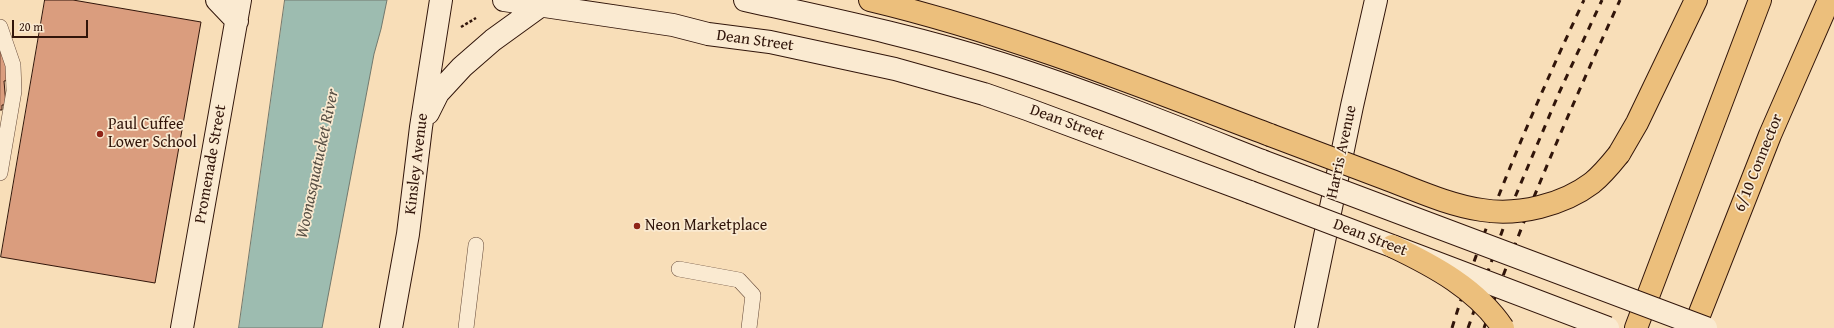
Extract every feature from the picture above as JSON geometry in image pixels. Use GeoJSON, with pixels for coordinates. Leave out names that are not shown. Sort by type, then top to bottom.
{"type":"FeatureCollection","features":[{"type":"Feature","properties":{"kind":"highway"},"geometry":{"type":"LineString","coordinates":[[870,0],[964,25],[1054,54],[1439,198],[1470,208],[1495,211],[1534,208],[1570,196],[1592,183],[1606,169],[1619,154],[1634,128],[1696,0]]}},
{"type":"Feature","properties":{"kind":"highway"},"geometry":{"type":"LineString","coordinates":[[1636,328],[1760,0]]}},
{"type":"Feature","properties":{"kind":"highway","name":"6/10 Connector"},"geometry":{"type":"LineString","coordinates":[[1694,328],[1788,93],[1829,0]]}},
{"type":"Feature","properties":{"kind":"highway"},"geometry":{"type":"LineString","coordinates":[[1392,246],[1428,263],[1458,282],[1485,306],[1503,328]]}},
{"type":"Feature","properties":{"kind":"highway"},"geometry":{"type":"LineString","coordinates":[[1699,328],[1702,307]]}},
{"type":"Feature","properties":{"kind":"main road"},"geometry":{"type":"LineString","coordinates":[[217,0],[236,22]]}},
{"type":"Feature","properties":{"kind":"main road","name":"Promenade Street"},"geometry":{"type":"LineString","coordinates":[[182,328],[240,0]]}},
{"type":"Feature","properties":{"kind":"main road","name":"Kinsley Avenue"},"geometry":{"type":"LineString","coordinates":[[391,328],[408,234],[421,127],[441,0]]}},
{"type":"Feature","properties":{"kind":"main road","name":"Dean Street"},"geometry":{"type":"LineString","coordinates":[[504,0],[673,25],[708,34],[805,48],[895,69],[984,94],[1250,192],[1608,328]]}},
{"type":"Feature","properties":{"kind":"main road"},"geometry":{"type":"LineString","coordinates":[[744,0],[912,38],[1002,64],[1098,98],[1706,328]]}},
{"type":"Feature","properties":{"kind":"main road","name":"Harris Avenue"},"geometry":{"type":"LineString","coordinates":[[1306,328],[1352,106],[1376,0]]}},
{"type":"Feature","properties":{"kind":"main road"},"geometry":{"type":"LineString","coordinates":[[421,127],[438,92],[462,67],[493,40],[540,6]]}},
{"type":"Feature","properties":{"kind":"lane"},"geometry":{"type":"LineString","coordinates":[[0,27],[13,65],[14,91],[0,173]]}},
{"type":"Feature","properties":{"kind":"lane"},"geometry":{"type":"LineString","coordinates":[[466,328],[476,245]]}},
{"type":"Feature","properties":{"kind":"lane"},"geometry":{"type":"LineString","coordinates":[[679,270],[739,280],[753,295],[749,328]]}},
{"type":"Feature","properties":{"kind":"path"},"geometry":{"type":"LineString","coordinates":[[460,28],[476,18]]}},
{"type":"Feature","properties":{"kind":"water","name":"Woonasquatucket River"},"geometry":{"type":"Polygon","coordinates":[[[285,0],[387,0],[374,54],[322,328],[239,328],[285,0]]]}},
{"type":"Feature","properties":{"kind":"building","name":"Paul Cuffee Lower School"},"geometry":{"type":"Polygon","coordinates":[[[45,0],[73,0],[201,22],[155,283],[1,257],[45,0]]]}},
{"type":"Feature","properties":{"kind":"building"},"geometry":{"type":"Polygon","coordinates":[[[0,41],[11,80],[4,81],[6,105],[2,105],[2,110],[0,110],[0,41]]]}},
{"type":"Feature","properties":{"kind":"railway"},"geometry":{"type":"LineString","coordinates":[[1452,328],[1480,244],[1512,162],[1547,80],[1584,0]]}},
{"type":"Feature","properties":{"kind":"railway"},"geometry":{"type":"LineString","coordinates":[[1468,328],[1510,209],[1559,93],[1602,0]]}},
{"type":"Feature","properties":{"kind":"railway"},"geometry":{"type":"LineString","coordinates":[[1484,328],[1515,244],[1548,162],[1620,0]]}},
{"type":"Feature","properties":{"kind":"place","name":"Paul Cuffee Lower School"},"geometry":{"type":"Point","coordinates":[100,134]}},
{"type":"Feature","properties":{"kind":"place","name":"Neon Marketplace"},"geometry":{"type":"Point","coordinates":[637,226]}}]}
